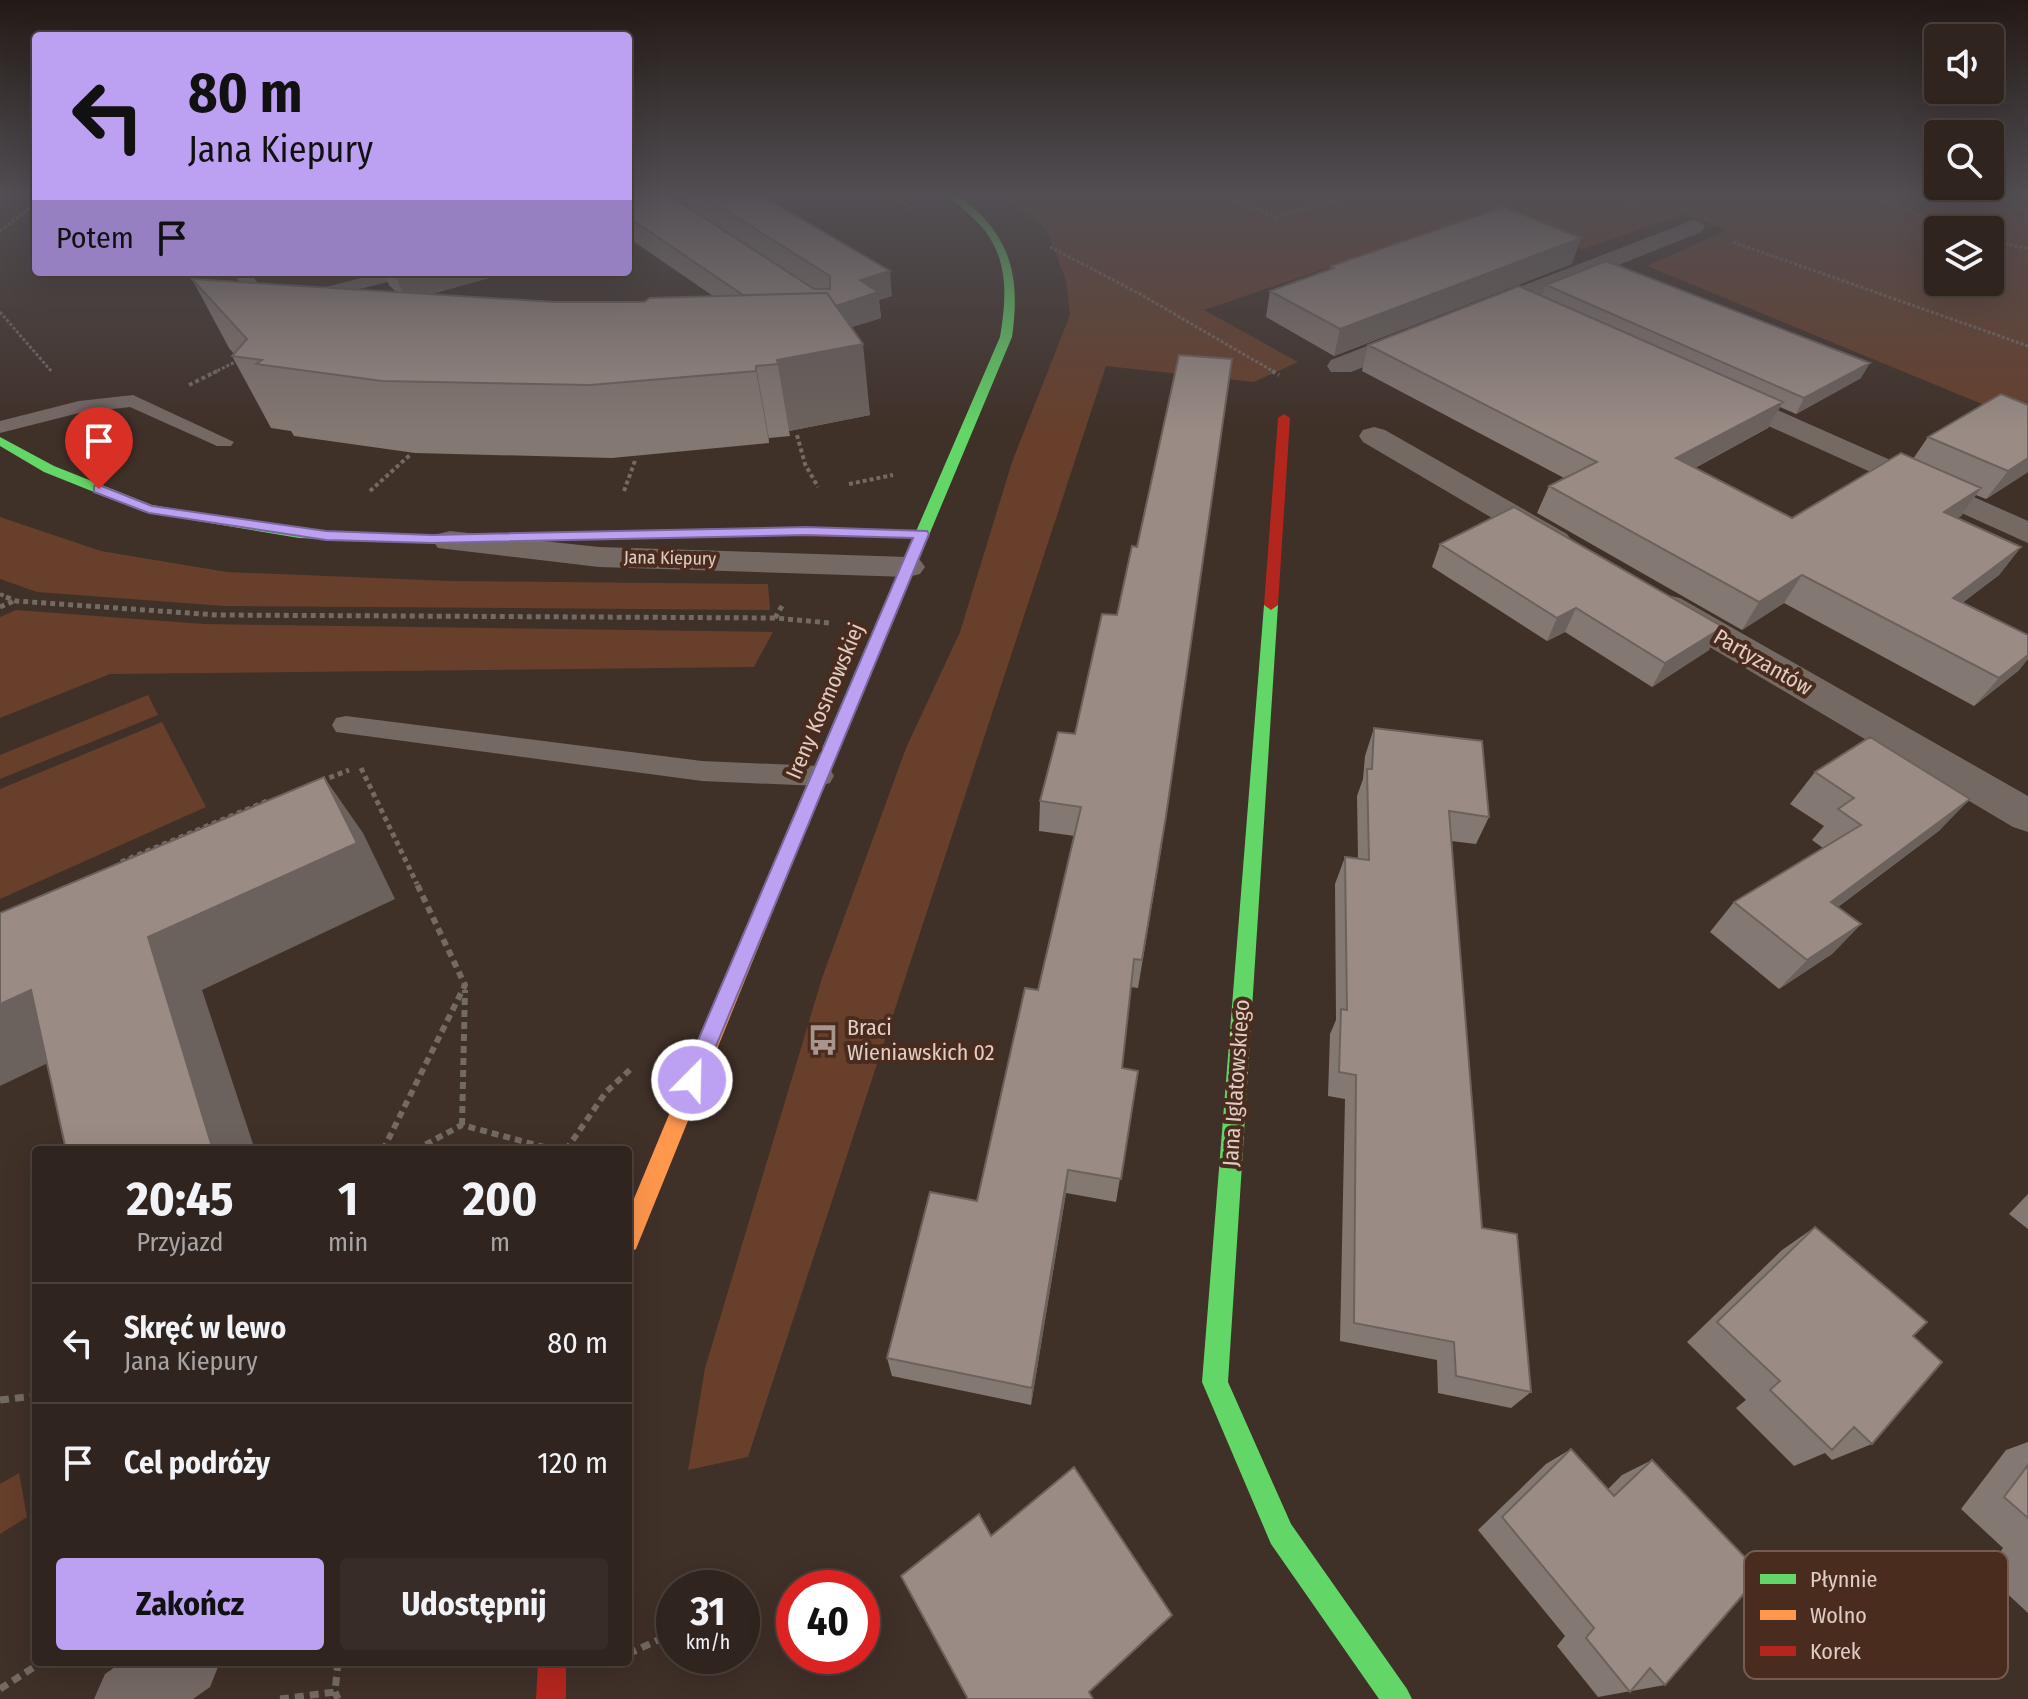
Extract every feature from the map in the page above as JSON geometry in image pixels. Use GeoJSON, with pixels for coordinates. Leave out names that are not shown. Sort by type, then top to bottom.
{"type":"FeatureCollection","features":[{"type":"Feature","properties":{"kind":"street","name":"Ireny Kosmowskiej"},"geometry":{"type":"LineString","coordinates":[[632,1230],[1006,337],[1014,299],[1011,273]]}},
{"type":"Feature","properties":{"kind":"street"},"geometry":{"type":"LineString","coordinates":[[1341,366],[1576,273]]}},
{"type":"Feature","properties":{"kind":"street"},"geometry":{"type":"LineString","coordinates":[[1512,299],[1541,312]]}},
{"type":"Feature","properties":{"kind":"street"},"geometry":{"type":"LineString","coordinates":[[1700,385],[2028,533]]}},
{"type":"Feature","properties":{"kind":"street","name":"Jana Iglatowskiego"},"geometry":{"type":"LineString","coordinates":[[1284,418],[1215,1382],[1281,1534],[1397,1699]]}},
{"type":"Feature","properties":{"kind":"street"},"geometry":{"type":"LineString","coordinates":[[1374,436],[1578,555]]}},
{"type":"Feature","properties":{"kind":"street","name":"Jana Kiepury"},"geometry":{"type":"LineString","coordinates":[[0,441],[49,469],[149,509],[299,534],[432,539],[806,531],[922,534]]}},
{"type":"Feature","properties":{"kind":"street","name":"Jana Kiepury"},"geometry":{"type":"LineString","coordinates":[[432,539],[599,557],[908,567]]}},
{"type":"Feature","properties":{"kind":"street","name":"Partyzantów"},"geometry":{"type":"LineString","coordinates":[[1633,586],[2028,816]]}},
{"type":"Feature","properties":{"kind":"street"},"geometry":{"type":"LineString","coordinates":[[130,1699],[179,1666]]}},
{"type":"Feature","properties":{"kind":"street"},"geometry":{"type":"LineString","coordinates":[[551,1699],[552,1666]]}},
{"type":"Feature","properties":{"kind":"lane"},"geometry":{"type":"LineString","coordinates":[[243,276],[270,306],[390,276]]}},
{"type":"Feature","properties":{"kind":"lane"},"geometry":{"type":"LineString","coordinates":[[0,427],[79,407],[133,401],[224,442]]}},
{"type":"Feature","properties":{"kind":"lane"},"geometry":{"type":"LineString","coordinates":[[346,725],[702,771],[820,776]]}},
{"type":"Feature","properties":{"kind":"path"},"geometry":{"type":"LineString","coordinates":[[1100,273],[1291,382]]}},
{"type":"Feature","properties":{"kind":"path"},"geometry":{"type":"LineString","coordinates":[[1825,273],[2028,346]]}},
{"type":"Feature","properties":{"kind":"path"},"geometry":{"type":"LineString","coordinates":[[0,312],[79,407]]}},
{"type":"Feature","properties":{"kind":"path"},"geometry":{"type":"LineString","coordinates":[[188,385],[253,354]]}},
{"type":"Feature","properties":{"kind":"path"},"geometry":{"type":"LineString","coordinates":[[797,435],[805,464],[819,488],[804,489]]}},
{"type":"Feature","properties":{"kind":"path"},"geometry":{"type":"LineString","coordinates":[[361,500],[411,454]]}},
{"type":"Feature","properties":{"kind":"path"},"geometry":{"type":"LineString","coordinates":[[620,500],[636,458]]}},
{"type":"Feature","properties":{"kind":"path"},"geometry":{"type":"LineString","coordinates":[[846,485],[890,477],[900,469]]}},
{"type":"Feature","properties":{"kind":"path"},"geometry":{"type":"LineString","coordinates":[[0,594],[16,601],[217,615],[775,618]]}},
{"type":"Feature","properties":{"kind":"path"},"geometry":{"type":"LineString","coordinates":[[0,607],[16,601]]}},
{"type":"Feature","properties":{"kind":"path"},"geometry":{"type":"LineString","coordinates":[[318,782],[360,766],[465,985],[462,1125]]}},
{"type":"Feature","properties":{"kind":"path"},"geometry":{"type":"LineString","coordinates":[[110,867],[276,798]]}},
{"type":"Feature","properties":{"kind":"path"},"geometry":{"type":"LineString","coordinates":[[385,1146],[465,985]]}},
{"type":"Feature","properties":{"kind":"path"},"geometry":{"type":"LineString","coordinates":[[423,1146],[462,1125],[540,1146]]}},
{"type":"Feature","properties":{"kind":"path"},"geometry":{"type":"LineString","coordinates":[[0,1400],[32,1396]]}},
{"type":"Feature","properties":{"kind":"path"},"geometry":{"type":"LineString","coordinates":[[632,1652],[656,1641]]}},
{"type":"Feature","properties":{"kind":"path"},"geometry":{"type":"LineString","coordinates":[[0,1689],[36,1666]]}},
{"type":"Feature","properties":{"kind":"path"},"geometry":{"type":"LineString","coordinates":[[280,1699],[336,1696],[338,1666]]}},
{"type":"Feature","properties":{"kind":"shaded area"},"geometry":{"type":"Polygon","coordinates":[[[1063,273],[1312,273],[1204,310],[1298,362],[1254,382],[1106,366],[748,1457],[688,1470],[705,1368],[822,978],[906,748],[960,632],[1012,462],[1070,315],[1063,273]]]}},
{"type":"Feature","properties":{"kind":"shaded area"},"geometry":{"type":"Polygon","coordinates":[[[1665,273],[1924,273],[1924,296],[2004,296],[2004,273],[2028,273],[2028,423],[1665,273]]]}},
{"type":"Feature","properties":{"kind":"shaded area"},"geometry":{"type":"Polygon","coordinates":[[[0,517],[101,551],[227,572],[450,581],[768,584],[770,610],[224,606],[37,592],[0,579],[0,517]]]}},
{"type":"Feature","properties":{"kind":"shaded area"},"geometry":{"type":"Polygon","coordinates":[[[16,610],[204,624],[773,632],[754,667],[110,674],[0,718],[0,617],[16,610]]]}},
{"type":"Feature","properties":{"kind":"shaded area"},"geometry":{"type":"Polygon","coordinates":[[[148,695],[158,715],[0,779],[0,755],[148,695]]]}},
{"type":"Feature","properties":{"kind":"shaded area"},"geometry":{"type":"Polygon","coordinates":[[[162,722],[206,807],[0,899],[0,789],[162,722]]]}},
{"type":"Feature","properties":{"kind":"shaded area"},"geometry":{"type":"Polygon","coordinates":[[[19,1473],[27,1517],[0,1534],[0,1484],[19,1473]]]}},
{"type":"Feature","properties":{"kind":"building"},"geometry":{"type":"Polygon","coordinates":[[[711,273],[790,273],[814,289],[830,289],[830,276],[826,273],[882,273],[860,280],[878,292],[836,306],[827,293],[743,295],[711,273]]]}},
{"type":"Feature","properties":{"kind":"building"},"geometry":{"type":"Polygon","coordinates":[[[1319,273],[1488,273],[1340,329],[1270,291],[1319,273]]]}},
{"type":"Feature","properties":{"kind":"building"},"geometry":{"type":"Polygon","coordinates":[[[1575,273],[1638,273],[1870,363],[1804,398],[1546,285],[1575,273]]]}},
{"type":"Feature","properties":{"kind":"building"},"geometry":{"type":"Polygon","coordinates":[[[192,279],[555,302],[644,302],[650,298],[827,293],[863,344],[777,360],[778,364],[756,366],[756,371],[590,385],[382,381],[256,364],[262,360],[232,356],[247,339],[192,279]]]}},
{"type":"Feature","properties":{"kind":"building"},"geometry":{"type":"Polygon","coordinates":[[[1519,286],[1783,402],[1676,458],[1792,518],[1901,453],[1981,488],[1944,512],[2021,547],[1953,598],[2028,635],[2028,655],[1999,678],[1802,575],[1759,602],[1549,486],[1597,462],[1368,345],[1519,286]]]}},
{"type":"Feature","properties":{"kind":"building"},"geometry":{"type":"Polygon","coordinates":[[[1179,355],[1232,359],[1166,816],[1142,960],[1134,959],[1122,1068],[1138,1071],[1121,1179],[1068,1170],[1032,1388],[887,1358],[930,1192],[977,1201],[1025,988],[1038,990],[1081,807],[1040,801],[1058,732],[1075,734],[1102,614],[1117,615],[1132,546],[1137,547],[1179,355]]]}},
{"type":"Feature","properties":{"kind":"building"},"geometry":{"type":"Polygon","coordinates":[[[2001,394],[2028,405],[2028,458],[2008,471],[1928,437],[2001,394]]]}},
{"type":"Feature","properties":{"kind":"building"},"geometry":{"type":"Polygon","coordinates":[[[1514,507],[1723,627],[1665,663],[1576,608],[1557,618],[1440,544],[1514,507]]]}},
{"type":"Feature","properties":{"kind":"building"},"geometry":{"type":"Polygon","coordinates":[[[1374,728],[1482,741],[1489,817],[1449,811],[1482,1228],[1517,1234],[1531,1392],[1456,1376],[1454,1342],[1354,1323],[1356,1075],[1339,1072],[1341,1009],[1347,1010],[1345,857],[1369,860],[1367,769],[1372,769],[1374,728]]]}},
{"type":"Feature","properties":{"kind":"building"},"geometry":{"type":"Polygon","coordinates":[[[1870,737],[1970,799],[1831,902],[1861,924],[1807,960],[1734,902],[1861,825],[1838,809],[1854,798],[1815,772],[1870,737]]]}},
{"type":"Feature","properties":{"kind":"building"},"geometry":{"type":"Polygon","coordinates":[[[324,777],[357,843],[148,937],[212,1146],[65,1146],[31,990],[0,1004],[0,913],[324,777]]]}},
{"type":"Feature","properties":{"kind":"building"},"geometry":{"type":"Polygon","coordinates":[[[1815,1227],[1927,1322],[1913,1336],[1942,1362],[1872,1444],[1854,1427],[1832,1450],[1770,1390],[1780,1381],[1717,1322],[1815,1227]]]}},
{"type":"Feature","properties":{"kind":"building"},"geometry":{"type":"Polygon","coordinates":[[[1571,1449],[1614,1496],[1652,1460],[1744,1556],[1744,1594],[1665,1685],[1650,1668],[1630,1692],[1586,1638],[1594,1628],[1502,1517],[1571,1449]]]}},
{"type":"Feature","properties":{"kind":"building"},"geometry":{"type":"Polygon","coordinates":[[[2028,1465],[2028,1518],[2004,1497],[2028,1465]]]}},
{"type":"Feature","properties":{"kind":"building"},"geometry":{"type":"Polygon","coordinates":[[[1074,1467],[1172,1615],[1089,1692],[1093,1699],[968,1699],[901,1576],[979,1514],[991,1536],[1074,1467]]]}},
{"type":"Feature","properties":{"kind":"traffic: fast"},"geometry":{"type":"LineString","coordinates":[[809,800],[1006,337],[1011,292],[1009,273]]}},
{"type":"Feature","properties":{"kind":"traffic: fast"},"geometry":{"type":"LineString","coordinates":[[0,441],[49,469],[149,509],[299,534],[432,539],[741,532]]}},
{"type":"Feature","properties":{"kind":"traffic: fast"},"geometry":{"type":"LineString","coordinates":[[1271,605],[1215,1382],[1281,1534],[1397,1699]]}},
{"type":"Feature","properties":{"kind":"traffic: slow"},"geometry":{"type":"LineString","coordinates":[[632,1231],[809,800]]}},
{"type":"Feature","properties":{"kind":"traffic: jam"},"geometry":{"type":"LineString","coordinates":[[1271,605],[1284,418]]}},
{"type":"Feature","properties":{"kind":"traffic: jam"},"geometry":{"type":"LineString","coordinates":[[741,532],[922,534]]}},
{"type":"Feature","properties":{"kind":"traffic: jam"},"geometry":{"type":"LineString","coordinates":[[551,1699],[552,1666]]}},
{"type":"Feature","properties":{"kind":"place","name":"Braci Wieniawskich 02"},"geometry":{"type":"Point","coordinates":[823,1040]}},
{"type":"Feature","properties":{"kind":"route"},"geometry":{"type":"LineString","coordinates":[[99,489],[149,509],[326,536],[432,539],[806,531],[922,534],[692,1080]]}}]}
